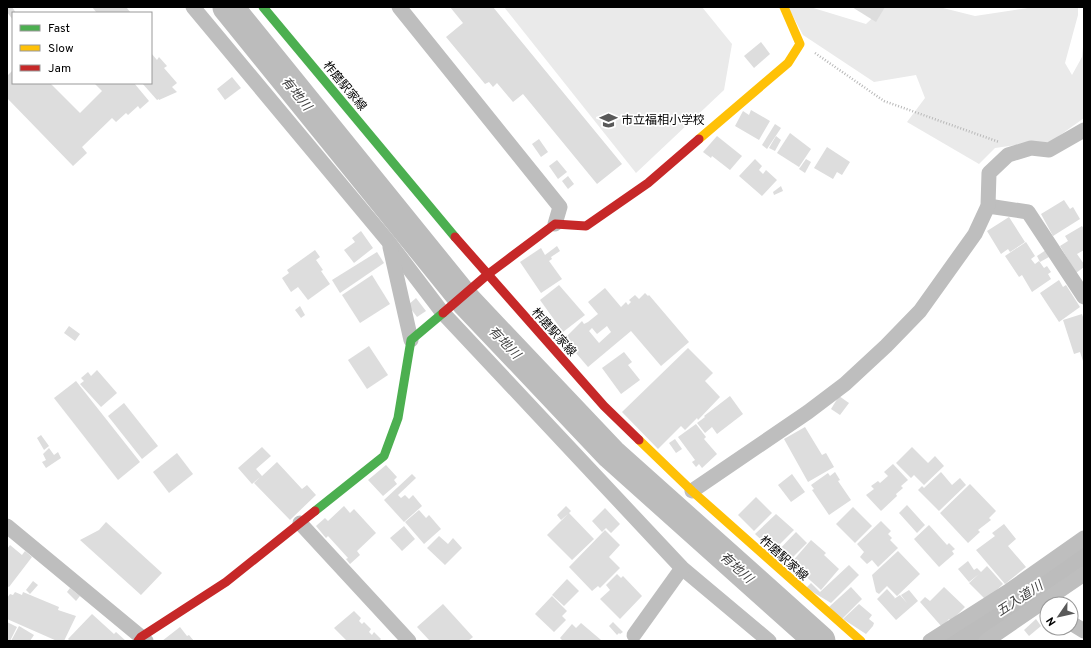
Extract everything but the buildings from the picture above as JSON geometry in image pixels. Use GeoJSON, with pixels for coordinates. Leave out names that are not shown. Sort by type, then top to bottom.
{"type":"FeatureCollection","features":[{"type":"Feature","properties":{"kind":"street"},"geometry":{"type":"LineString","coordinates":[[193,7],[388,241],[442,312],[682,568],[769,641]]}},
{"type":"Feature","properties":{"kind":"street","name":"柞磨駅家線"},"geometry":{"type":"LineString","coordinates":[[263,7],[487,275],[604,406],[692,491],[833,618],[861,641]]}},
{"type":"Feature","properties":{"kind":"street"},"geometry":{"type":"LineString","coordinates":[[399,7],[560,207],[554,224],[487,275],[410,340]]}},
{"type":"Feature","properties":{"kind":"street"},"geometry":{"type":"LineString","coordinates":[[554,224],[586,226],[648,183],[788,63],[800,44],[784,7]]}},
{"type":"Feature","properties":{"kind":"street"},"geometry":{"type":"LineString","coordinates":[[692,491],[808,412],[845,384],[886,346],[920,311],[975,234],[988,206],[989,173],[1008,155],[1031,148],[1049,150],[1084,130]]}},
{"type":"Feature","properties":{"kind":"street"},"geometry":{"type":"LineString","coordinates":[[988,206],[1028,212],[1084,297]]}},
{"type":"Feature","properties":{"kind":"street"},"geometry":{"type":"LineString","coordinates":[[7,526],[142,640],[226,582],[384,456],[398,418],[410,340],[388,241]]}},
{"type":"Feature","properties":{"kind":"street"},"geometry":{"type":"LineString","coordinates":[[300,523],[409,641]]}},
{"type":"Feature","properties":{"kind":"street"},"geometry":{"type":"LineString","coordinates":[[930,641],[1010,590],[1084,538]]}},
{"type":"Feature","properties":{"kind":"street"},"geometry":{"type":"LineString","coordinates":[[634,635],[682,568]]}},
{"type":"Feature","properties":{"kind":"street"},"geometry":{"type":"LineString","coordinates":[[1055,596],[1084,574]]}},
{"type":"Feature","properties":{"kind":"street"},"geometry":{"type":"LineString","coordinates":[[986,641],[1039,608]]}},
{"type":"Feature","properties":{"kind":"path"},"geometry":{"type":"LineString","coordinates":[[800,44],[828,61],[884,101],[1023,151]]}},
{"type":"Feature","properties":{"kind":"shaded area"},"geometry":{"type":"Polygon","coordinates":[[[504,7],[702,7],[732,44],[724,90],[636,173],[504,7]]]}},
{"type":"Feature","properties":{"kind":"shaded area"},"geometry":{"type":"Polygon","coordinates":[[[788,7],[810,7],[866,24],[884,7],[939,7],[975,16],[1035,7],[1078,7],[1078,15],[1065,63],[1072,75],[1082,57],[1084,37],[1084,118],[1045,146],[1023,144],[995,148],[979,164],[907,122],[925,98],[916,75],[874,82],[803,35],[788,7]]]}},
{"type":"Feature","properties":{"kind":"waterway","name":"有地川"},"geometry":{"type":"LineString","coordinates":[[228,7],[466,301],[611,454],[820,641]]}},
{"type":"Feature","properties":{"kind":"waterway","name":"五入道川"},"geometry":{"type":"LineString","coordinates":[[952,641],[1033,591],[1084,551]]}},
{"type":"Feature","properties":{"kind":"traffic: fast"},"geometry":{"type":"LineString","coordinates":[[263,7],[455,237]]}},
{"type":"Feature","properties":{"kind":"traffic: fast"},"geometry":{"type":"LineString","coordinates":[[315,511],[384,456],[398,418],[411,340],[443,313]]}},
{"type":"Feature","properties":{"kind":"traffic: slow"},"geometry":{"type":"LineString","coordinates":[[699,139],[788,63],[800,44],[784,7]]}},
{"type":"Feature","properties":{"kind":"traffic: slow"},"geometry":{"type":"LineString","coordinates":[[639,440],[692,491],[861,641]]}},
{"type":"Feature","properties":{"kind":"traffic: jam"},"geometry":{"type":"LineString","coordinates":[[443,313],[487,275],[555,224],[586,226],[648,183],[699,139]]}},
{"type":"Feature","properties":{"kind":"traffic: jam"},"geometry":{"type":"LineString","coordinates":[[455,237],[604,406],[639,440]]}},
{"type":"Feature","properties":{"kind":"traffic: jam"},"geometry":{"type":"LineString","coordinates":[[138,641],[141,637],[226,582],[315,511]]}},
{"type":"Feature","properties":{"kind":"place","name":"市立福相小学校"},"geometry":{"type":"Point","coordinates":[608,120]}}]}
